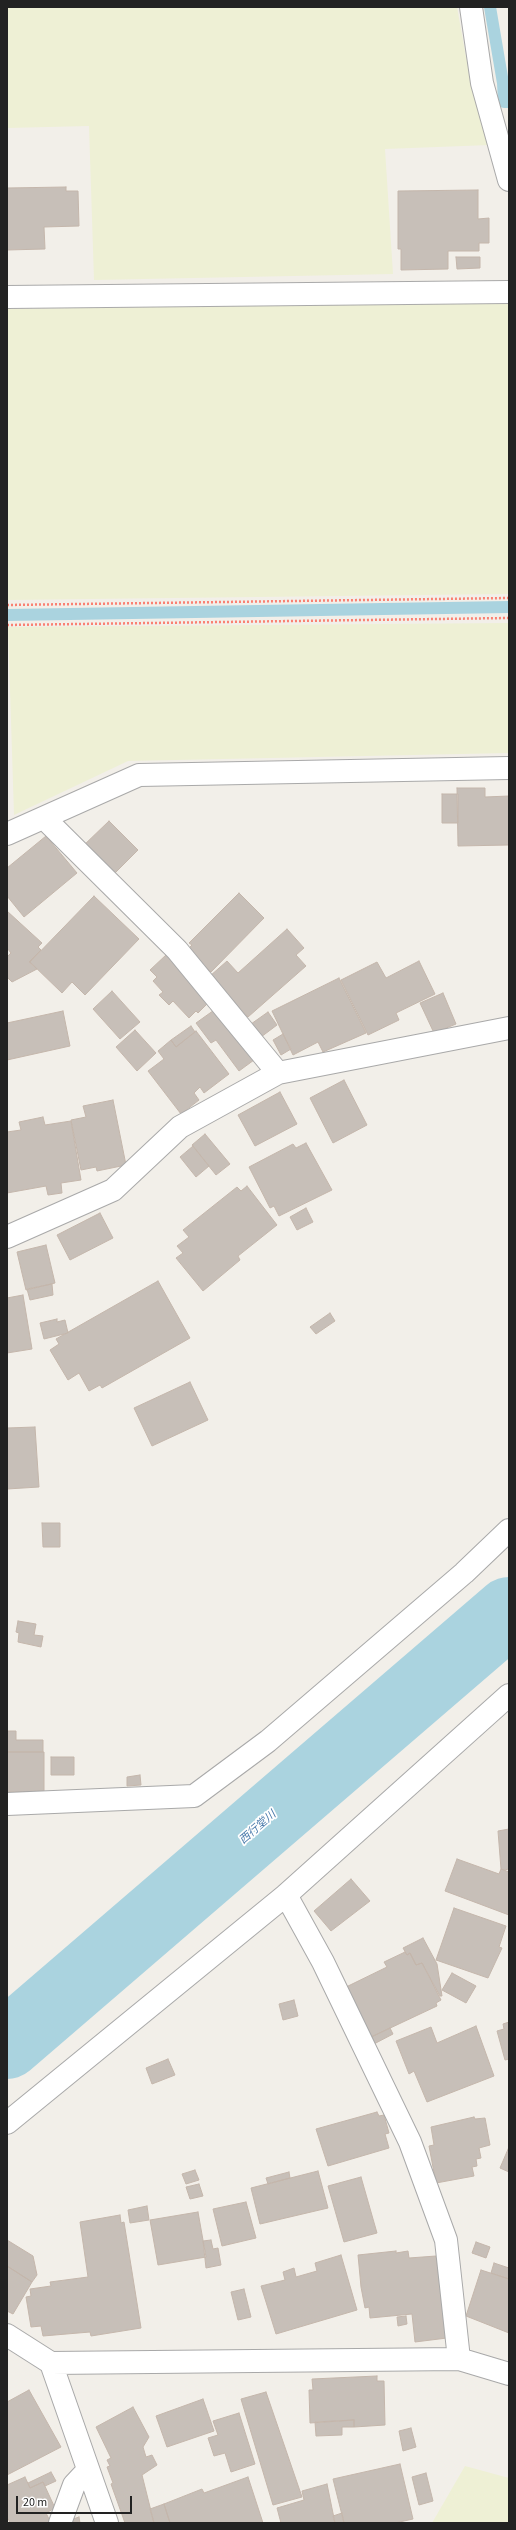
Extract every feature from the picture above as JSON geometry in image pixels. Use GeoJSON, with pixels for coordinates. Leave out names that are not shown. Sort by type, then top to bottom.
{"type":"FeatureCollection","features":[{"type":"Feature","properties":{"kind":"street"},"geometry":{"type":"LineString","coordinates":[[471,7],[482,83],[509,180]]}},
{"type":"Feature","properties":{"kind":"street"},"geometry":{"type":"LineString","coordinates":[[7,297],[509,292]]}},
{"type":"Feature","properties":{"kind":"street"},"geometry":{"type":"LineString","coordinates":[[7,834],[139,775],[509,768]]}},
{"type":"Feature","properties":{"kind":"street"},"geometry":{"type":"LineString","coordinates":[[44,818],[177,950],[278,1073]]}},
{"type":"Feature","properties":{"kind":"street"},"geometry":{"type":"LineString","coordinates":[[7,1237],[113,1190],[180,1127],[278,1073],[509,1028]]}},
{"type":"Feature","properties":{"kind":"street"},"geometry":{"type":"LineString","coordinates":[[7,1804],[194,1796],[268,1741],[464,1573],[509,1530]]}},
{"type":"Feature","properties":{"kind":"street"},"geometry":{"type":"LineString","coordinates":[[7,2123],[286,1895],[509,1695]]}},
{"type":"Feature","properties":{"kind":"street"},"geometry":{"type":"LineString","coordinates":[[286,1895],[323,1962],[410,2142],[446,2240],[459,2358]]}},
{"type":"Feature","properties":{"kind":"street"},"geometry":{"type":"LineString","coordinates":[[7,2335],[51,2363],[459,2358],[509,2374]]}},
{"type":"Feature","properties":{"kind":"street"},"geometry":{"type":"LineString","coordinates":[[51,2363],[107,2523]]}},
{"type":"Feature","properties":{"kind":"street"},"geometry":{"type":"LineString","coordinates":[[60,2523],[74,2485],[88,2470]]}},
{"type":"Feature","properties":{"kind":"path"},"geometry":{"type":"LineString","coordinates":[[7,605],[509,598]]}},
{"type":"Feature","properties":{"kind":"path"},"geometry":{"type":"LineString","coordinates":[[7,625],[509,618]]}},
{"type":"Feature","properties":{"kind":"green space"},"geometry":{"type":"Polygon","coordinates":[[[7,7],[457,7],[466,57],[490,145],[385,149],[393,274],[94,280],[89,126],[7,128],[7,7]]]}},
{"type":"Feature","properties":{"kind":"green space"},"geometry":{"type":"Polygon","coordinates":[[[509,302],[509,594],[7,600],[7,309],[509,302]]]}},
{"type":"Feature","properties":{"kind":"green space"},"geometry":{"type":"Polygon","coordinates":[[[509,623],[509,753],[128,761],[14,815],[8,627],[509,623]]]}},
{"type":"Feature","properties":{"kind":"green space"},"geometry":{"type":"Polygon","coordinates":[[[465,2466],[509,2478],[509,2523],[432,2523],[465,2466]]]}},
{"type":"Feature","properties":{"kind":"building"},"geometry":{"type":"Polygon","coordinates":[[[66,187],[66,191],[78,191],[79,226],[44,227],[45,249],[7,250],[7,188],[66,187]]]}},
{"type":"Feature","properties":{"kind":"building"},"geometry":{"type":"Polygon","coordinates":[[[478,190],[478,219],[489,218],[489,243],[479,243],[479,251],[448,251],[448,269],[401,270],[401,249],[398,249],[398,191],[478,190]]]}},
{"type":"Feature","properties":{"kind":"building"},"geometry":{"type":"Polygon","coordinates":[[[456,257],[480,257],[480,268],[457,269],[456,257]]]}},
{"type":"Feature","properties":{"kind":"building"},"geometry":{"type":"Polygon","coordinates":[[[457,788],[485,788],[485,797],[509,796],[509,845],[458,846],[457,788]]]}},
{"type":"Feature","properties":{"kind":"building"},"geometry":{"type":"Polygon","coordinates":[[[442,794],[458,794],[458,823],[442,823],[442,794]]]}},
{"type":"Feature","properties":{"kind":"building"},"geometry":{"type":"Polygon","coordinates":[[[109,821],[138,850],[112,876],[82,847],[109,821]]]}},
{"type":"Feature","properties":{"kind":"building"},"geometry":{"type":"Polygon","coordinates":[[[46,836],[77,873],[24,917],[7,896],[7,868],[46,836]]]}},
{"type":"Feature","properties":{"kind":"building"},"geometry":{"type":"Polygon","coordinates":[[[239,893],[264,918],[211,972],[188,949],[192,945],[189,943],[239,893]]]}},
{"type":"Feature","properties":{"kind":"building"},"geometry":{"type":"Polygon","coordinates":[[[94,896],[139,939],[85,995],[72,982],[62,993],[30,962],[94,896]]]}},
{"type":"Feature","properties":{"kind":"building"},"geometry":{"type":"Polygon","coordinates":[[[7,911],[42,943],[38,947],[41,950],[29,962],[37,969],[12,982],[7,977],[7,957],[11,953],[7,948],[7,911]]]}},
{"type":"Feature","properties":{"kind":"building"},"geometry":{"type":"Polygon","coordinates":[[[287,929],[304,948],[296,955],[306,966],[248,1017],[210,976],[227,961],[238,973],[287,929]]]}},
{"type":"Feature","properties":{"kind":"building"},"geometry":{"type":"Polygon","coordinates":[[[166,955],[210,1001],[198,1013],[196,1011],[189,1018],[173,1001],[169,1005],[159,995],[163,992],[153,981],[157,977],[150,970],[166,955]]]}},
{"type":"Feature","properties":{"kind":"building"},"geometry":{"type":"Polygon","coordinates":[[[419,961],[435,994],[396,1013],[399,1020],[368,1035],[341,980],[377,962],[386,978],[419,961]]]}},
{"type":"Feature","properties":{"kind":"building"},"geometry":{"type":"Polygon","coordinates":[[[339,978],[366,1033],[323,1052],[318,1042],[293,1055],[272,1011],[339,978]]]}},
{"type":"Feature","properties":{"kind":"building"},"geometry":{"type":"Polygon","coordinates":[[[112,991],[140,1022],[120,1039],[93,1009],[112,991]]]}},
{"type":"Feature","properties":{"kind":"building"},"geometry":{"type":"Polygon","coordinates":[[[443,993],[456,1024],[434,1033],[420,1003],[443,993]]]}},
{"type":"Feature","properties":{"kind":"building"},"geometry":{"type":"Polygon","coordinates":[[[217,1008],[254,1060],[239,1071],[216,1040],[211,1043],[196,1023],[217,1008]]]}},
{"type":"Feature","properties":{"kind":"building"},"geometry":{"type":"Polygon","coordinates":[[[63,1011],[70,1046],[7,1060],[7,1023],[63,1011]]]}},
{"type":"Feature","properties":{"kind":"building"},"geometry":{"type":"Polygon","coordinates":[[[268,1012],[277,1025],[261,1037],[251,1024],[268,1012]]]}},
{"type":"Feature","properties":{"kind":"building"},"geometry":{"type":"Polygon","coordinates":[[[191,1026],[195,1032],[176,1047],[171,1040],[191,1026]]]}},
{"type":"Feature","properties":{"kind":"building"},"geometry":{"type":"Polygon","coordinates":[[[135,1030],[156,1053],[137,1071],[116,1047],[135,1030]]]}},
{"type":"Feature","properties":{"kind":"building"},"geometry":{"type":"Polygon","coordinates":[[[196,1031],[229,1074],[204,1093],[200,1087],[194,1093],[199,1100],[181,1114],[148,1071],[164,1059],[158,1051],[171,1040],[176,1047],[196,1031]]]}},
{"type":"Feature","properties":{"kind":"building"},"geometry":{"type":"Polygon","coordinates":[[[283,1034],[291,1049],[281,1055],[273,1040],[283,1034]]]}},
{"type":"Feature","properties":{"kind":"building"},"geometry":{"type":"Polygon","coordinates":[[[344,1080],[367,1125],[333,1143],[310,1098],[344,1080]]]}},
{"type":"Feature","properties":{"kind":"building"},"geometry":{"type":"Polygon","coordinates":[[[280,1092],[297,1124],[255,1146],[238,1115],[280,1092]]]}},
{"type":"Feature","properties":{"kind":"building"},"geometry":{"type":"Polygon","coordinates":[[[113,1100],[126,1165],[97,1171],[96,1167],[81,1170],[71,1120],[86,1117],[83,1106],[113,1100]]]}},
{"type":"Feature","properties":{"kind":"building"},"geometry":{"type":"Polygon","coordinates":[[[43,1117],[45,1125],[71,1121],[81,1180],[61,1183],[62,1193],[48,1195],[46,1186],[7,1193],[7,1132],[21,1130],[19,1122],[43,1117]]]}},
{"type":"Feature","properties":{"kind":"building"},"geometry":{"type":"Polygon","coordinates":[[[205,1134],[230,1164],[216,1175],[192,1145],[205,1134]]]}},
{"type":"Feature","properties":{"kind":"building"},"geometry":{"type":"Polygon","coordinates":[[[306,1143],[332,1190],[279,1216],[274,1206],[270,1208],[249,1167],[293,1144],[296,1148],[306,1143]]]}},
{"type":"Feature","properties":{"kind":"building"},"geometry":{"type":"Polygon","coordinates":[[[193,1146],[209,1166],[196,1177],[180,1157],[193,1146]]]}},
{"type":"Feature","properties":{"kind":"building"},"geometry":{"type":"Polygon","coordinates":[[[247,1186],[277,1225],[238,1256],[240,1260],[203,1291],[176,1258],[183,1253],[177,1246],[189,1237],[183,1230],[237,1187],[241,1191],[247,1186]]]}},
{"type":"Feature","properties":{"kind":"building"},"geometry":{"type":"Polygon","coordinates":[[[306,1208],[313,1222],[297,1230],[290,1217],[306,1208]]]}},
{"type":"Feature","properties":{"kind":"building"},"geometry":{"type":"Polygon","coordinates":[[[100,1213],[113,1238],[70,1260],[57,1235],[100,1213]]]}},
{"type":"Feature","properties":{"kind":"building"},"geometry":{"type":"Polygon","coordinates":[[[46,1245],[55,1283],[26,1290],[17,1252],[46,1245]]]}},
{"type":"Feature","properties":{"kind":"building"},"geometry":{"type":"Polygon","coordinates":[[[158,1281],[190,1338],[102,1388],[100,1385],[89,1391],[79,1373],[68,1380],[50,1350],[59,1344],[56,1339],[158,1281]]]}},
{"type":"Feature","properties":{"kind":"building"},"geometry":{"type":"Polygon","coordinates":[[[52,1284],[53,1295],[30,1300],[27,1289],[52,1284]]]}},
{"type":"Feature","properties":{"kind":"building"},"geometry":{"type":"Polygon","coordinates":[[[23,1295],[32,1349],[7,1353],[7,1298],[23,1295]]]}},
{"type":"Feature","properties":{"kind":"building"},"geometry":{"type":"Polygon","coordinates":[[[330,1313],[335,1321],[316,1334],[310,1327],[330,1313]]]}},
{"type":"Feature","properties":{"kind":"building"},"geometry":{"type":"Polygon","coordinates":[[[57,1319],[57,1322],[65,1320],[68,1333],[44,1339],[40,1323],[57,1319]]]}},
{"type":"Feature","properties":{"kind":"building"},"geometry":{"type":"Polygon","coordinates":[[[190,1382],[208,1420],[152,1446],[134,1408],[190,1382]]]}},
{"type":"Feature","properties":{"kind":"building"},"geometry":{"type":"Polygon","coordinates":[[[35,1427],[39,1487],[7,1489],[7,1428],[35,1427]]]}},
{"type":"Feature","properties":{"kind":"building"},"geometry":{"type":"Polygon","coordinates":[[[42,1523],[60,1523],[60,1547],[43,1547],[42,1523]]]}},
{"type":"Feature","properties":{"kind":"building"},"geometry":{"type":"Polygon","coordinates":[[[18,1621],[36,1624],[34,1635],[43,1636],[41,1647],[18,1642],[19,1633],[16,1632],[18,1621]]]}},
{"type":"Feature","properties":{"kind":"building"},"geometry":{"type":"Polygon","coordinates":[[[7,1731],[16,1731],[16,1740],[43,1740],[43,1752],[7,1752],[7,1731]]]}},
{"type":"Feature","properties":{"kind":"building"},"geometry":{"type":"Polygon","coordinates":[[[7,1752],[44,1752],[44,1791],[7,1792],[7,1752]]]}},
{"type":"Feature","properties":{"kind":"building"},"geometry":{"type":"Polygon","coordinates":[[[51,1757],[74,1757],[74,1775],[51,1775],[51,1757]]]}},
{"type":"Feature","properties":{"kind":"building"},"geometry":{"type":"Polygon","coordinates":[[[140,1775],[141,1785],[127,1786],[127,1777],[140,1775]]]}},
{"type":"Feature","properties":{"kind":"building"},"geometry":{"type":"Polygon","coordinates":[[[509,1829],[509,1869],[504,1870],[501,1869],[498,1831],[509,1829]]]}},
{"type":"Feature","properties":{"kind":"building"},"geometry":{"type":"Polygon","coordinates":[[[457,1859],[499,1874],[501,1869],[509,1872],[509,1915],[445,1891],[457,1859]]]}},
{"type":"Feature","properties":{"kind":"building"},"geometry":{"type":"Polygon","coordinates":[[[351,1879],[370,1901],[331,1931],[314,1911],[351,1879]]]}},
{"type":"Feature","properties":{"kind":"building"},"geometry":{"type":"Polygon","coordinates":[[[454,1908],[506,1926],[499,1947],[502,1948],[488,1978],[436,1960],[454,1908]]]}},
{"type":"Feature","properties":{"kind":"building"},"geometry":{"type":"Polygon","coordinates":[[[423,1938],[437,1964],[442,1996],[440,1996],[422,1963],[416,1965],[410,1953],[407,1955],[403,1948],[423,1938]]]}},
{"type":"Feature","properties":{"kind":"building"},"geometry":{"type":"Polygon","coordinates":[[[405,1952],[407,1955],[410,1953],[416,1965],[422,1963],[441,2000],[436,2003],[437,2006],[369,2038],[344,1988],[387,1967],[384,1962],[405,1952]]]}},
{"type":"Feature","properties":{"kind":"building"},"geometry":{"type":"Polygon","coordinates":[[[452,1973],[476,1986],[466,2003],[442,1990],[452,1973]]]}},
{"type":"Feature","properties":{"kind":"building"},"geometry":{"type":"Polygon","coordinates":[[[294,2000],[298,2016],[283,2020],[279,2004],[294,2000]]]}},
{"type":"Feature","properties":{"kind":"building"},"geometry":{"type":"Polygon","coordinates":[[[509,2022],[509,2059],[505,2060],[497,2031],[504,2029],[503,2024],[509,2022]]]}},
{"type":"Feature","properties":{"kind":"building"},"geometry":{"type":"Polygon","coordinates":[[[476,2026],[494,2076],[427,2102],[414,2071],[409,2074],[396,2041],[431,2027],[437,2043],[476,2026]]]}},
{"type":"Feature","properties":{"kind":"building"},"geometry":{"type":"Polygon","coordinates":[[[390,2028],[393,2034],[372,2045],[369,2038],[390,2028]]]}},
{"type":"Feature","properties":{"kind":"building"},"geometry":{"type":"Polygon","coordinates":[[[168,2059],[175,2075],[152,2084],[146,2068],[168,2059]]]}},
{"type":"Feature","properties":{"kind":"building"},"geometry":{"type":"Polygon","coordinates":[[[377,2112],[379,2116],[384,2115],[389,2133],[385,2134],[389,2148],[328,2166],[316,2129],[377,2112]]]}},
{"type":"Feature","properties":{"kind":"building"},"geometry":{"type":"Polygon","coordinates":[[[474,2117],[475,2119],[485,2118],[490,2145],[479,2148],[481,2158],[476,2159],[477,2166],[472,2167],[474,2176],[436,2183],[429,2146],[434,2145],[431,2127],[474,2117]]]}},
{"type":"Feature","properties":{"kind":"building"},"geometry":{"type":"Polygon","coordinates":[[[509,2147],[509,2172],[500,2168],[509,2147]]]}},
{"type":"Feature","properties":{"kind":"building"},"geometry":{"type":"Polygon","coordinates":[[[195,2170],[199,2180],[186,2184],[182,2174],[195,2170]]]}},
{"type":"Feature","properties":{"kind":"building"},"geometry":{"type":"Polygon","coordinates":[[[318,2171],[328,2208],[260,2224],[251,2188],[318,2171]]]}},
{"type":"Feature","properties":{"kind":"building"},"geometry":{"type":"Polygon","coordinates":[[[289,2172],[290,2178],[268,2184],[266,2178],[289,2172]]]}},
{"type":"Feature","properties":{"kind":"building"},"geometry":{"type":"Polygon","coordinates":[[[361,2177],[377,2233],[344,2242],[328,2186],[361,2177]]]}},
{"type":"Feature","properties":{"kind":"building"},"geometry":{"type":"Polygon","coordinates":[[[199,2184],[203,2196],[190,2199],[186,2187],[199,2184]]]}},
{"type":"Feature","properties":{"kind":"building"},"geometry":{"type":"Polygon","coordinates":[[[246,2202],[256,2238],[222,2246],[213,2209],[246,2202]]]}},
{"type":"Feature","properties":{"kind":"building"},"geometry":{"type":"Polygon","coordinates":[[[147,2206],[149,2220],[130,2223],[128,2210],[147,2206]]]}},
{"type":"Feature","properties":{"kind":"building"},"geometry":{"type":"Polygon","coordinates":[[[198,2212],[206,2257],[158,2265],[150,2220],[198,2212]]]}},
{"type":"Feature","properties":{"kind":"building"},"geometry":{"type":"Polygon","coordinates":[[[120,2215],[121,2223],[124,2222],[141,2328],[91,2336],[90,2332],[43,2336],[41,2326],[31,2327],[26,2297],[31,2296],[30,2289],[51,2286],[50,2282],[88,2277],[80,2222],[120,2215]]]}},
{"type":"Feature","properties":{"kind":"building"},"geometry":{"type":"Polygon","coordinates":[[[7,2240],[33,2256],[37,2275],[32,2282],[7,2266],[7,2240]]]}},
{"type":"Feature","properties":{"kind":"building"},"geometry":{"type":"Polygon","coordinates":[[[211,2240],[213,2249],[218,2248],[221,2265],[206,2268],[203,2241],[211,2240]]]}},
{"type":"Feature","properties":{"kind":"building"},"geometry":{"type":"Polygon","coordinates":[[[476,2242],[490,2247],[486,2258],[472,2253],[476,2242]]]}},
{"type":"Feature","properties":{"kind":"building"},"geometry":{"type":"Polygon","coordinates":[[[396,2251],[396,2253],[408,2251],[409,2258],[436,2256],[447,2338],[415,2342],[412,2314],[370,2318],[369,2307],[365,2308],[361,2287],[358,2255],[396,2251]]]}},
{"type":"Feature","properties":{"kind":"building"},"geometry":{"type":"Polygon","coordinates":[[[341,2255],[357,2310],[276,2334],[261,2286],[285,2280],[283,2272],[294,2268],[296,2277],[317,2271],[315,2263],[341,2255]]]}},
{"type":"Feature","properties":{"kind":"building"},"geometry":{"type":"Polygon","coordinates":[[[494,2263],[509,2268],[509,2279],[491,2273],[494,2263]]]}},
{"type":"Feature","properties":{"kind":"building"},"geometry":{"type":"Polygon","coordinates":[[[7,2266],[32,2282],[13,2314],[7,2311],[7,2266]]]}},
{"type":"Feature","properties":{"kind":"building"},"geometry":{"type":"Polygon","coordinates":[[[481,2270],[509,2279],[509,2333],[466,2316],[481,2270]]]}},
{"type":"Feature","properties":{"kind":"building"},"geometry":{"type":"Polygon","coordinates":[[[244,2289],[251,2317],[238,2320],[231,2292],[244,2289]]]}},
{"type":"Feature","properties":{"kind":"building"},"geometry":{"type":"Polygon","coordinates":[[[406,2316],[407,2324],[398,2326],[397,2317],[406,2316]]]}},
{"type":"Feature","properties":{"kind":"building"},"geometry":{"type":"Polygon","coordinates":[[[377,2376],[377,2381],[384,2381],[385,2425],[354,2427],[354,2420],[310,2423],[309,2390],[313,2390],[312,2379],[377,2376]]]}},
{"type":"Feature","properties":{"kind":"building"},"geometry":{"type":"Polygon","coordinates":[[[29,2390],[61,2447],[7,2475],[7,2402],[29,2390]]]}},
{"type":"Feature","properties":{"kind":"building"},"geometry":{"type":"Polygon","coordinates":[[[266,2392],[302,2497],[273,2505],[241,2399],[266,2392]]]}},
{"type":"Feature","properties":{"kind":"building"},"geometry":{"type":"Polygon","coordinates":[[[203,2399],[214,2431],[167,2447],[156,2416],[203,2399]]]}},
{"type":"Feature","properties":{"kind":"building"},"geometry":{"type":"Polygon","coordinates":[[[133,2407],[149,2437],[143,2447],[146,2457],[152,2455],[157,2465],[142,2475],[154,2523],[125,2523],[111,2484],[113,2483],[107,2467],[110,2466],[107,2460],[111,2458],[96,2427],[133,2407]]]}},
{"type":"Feature","properties":{"kind":"building"},"geometry":{"type":"Polygon","coordinates":[[[239,2413],[255,2464],[231,2472],[225,2453],[214,2456],[208,2438],[218,2435],[213,2421],[239,2413]]]}},
{"type":"Feature","properties":{"kind":"building"},"geometry":{"type":"Polygon","coordinates":[[[354,2420],[354,2427],[342,2427],[342,2435],[316,2436],[315,2422],[354,2420]]]}},
{"type":"Feature","properties":{"kind":"building"},"geometry":{"type":"Polygon","coordinates":[[[411,2428],[416,2447],[403,2451],[399,2431],[411,2428]]]}},
{"type":"Feature","properties":{"kind":"building"},"geometry":{"type":"Polygon","coordinates":[[[400,2464],[413,2519],[395,2523],[344,2523],[333,2479],[400,2464]]]}},
{"type":"Feature","properties":{"kind":"building"},"geometry":{"type":"Polygon","coordinates":[[[51,2472],[56,2481],[45,2486],[43,2482],[30,2488],[28,2483],[51,2472]]]}},
{"type":"Feature","properties":{"kind":"building"},"geometry":{"type":"Polygon","coordinates":[[[426,2473],[433,2501],[419,2505],[412,2477],[426,2473]]]}},
{"type":"Feature","properties":{"kind":"building"},"geometry":{"type":"Polygon","coordinates":[[[25,2477],[30,2488],[43,2482],[55,2508],[46,2513],[51,2523],[10,2523],[7,2516],[7,2485],[25,2477]]]}},
{"type":"Feature","properties":{"kind":"building"},"geometry":{"type":"Polygon","coordinates":[[[248,2477],[263,2523],[170,2523],[164,2504],[202,2489],[204,2493],[248,2477]]]}},
{"type":"Feature","properties":{"kind":"building"},"geometry":{"type":"Polygon","coordinates":[[[327,2484],[335,2523],[281,2523],[277,2508],[304,2500],[302,2491],[327,2484]]]}},
{"type":"Feature","properties":{"kind":"building"},"geometry":{"type":"Polygon","coordinates":[[[164,2504],[170,2523],[154,2523],[150,2509],[164,2504]]]}},
{"type":"Feature","properties":{"kind":"building"},"geometry":{"type":"Polygon","coordinates":[[[342,2513],[344,2523],[335,2523],[333,2516],[342,2513]]]}},
{"type":"Feature","properties":{"kind":"building"},"geometry":{"type":"Polygon","coordinates":[[[79,2517],[80,2523],[71,2523],[73,2519],[79,2517]]]}},
{"type":"Feature","properties":{"kind":"waterway"},"geometry":{"type":"LineString","coordinates":[[490,7],[503,83],[504,102],[509,102]]}},
{"type":"Feature","properties":{"kind":"waterway"},"geometry":{"type":"LineString","coordinates":[[7,615],[509,607]]}},
{"type":"Feature","properties":{"kind":"waterway","name":"西行堂川"},"geometry":{"type":"LineString","coordinates":[[7,2044],[509,1612]]}}]}
